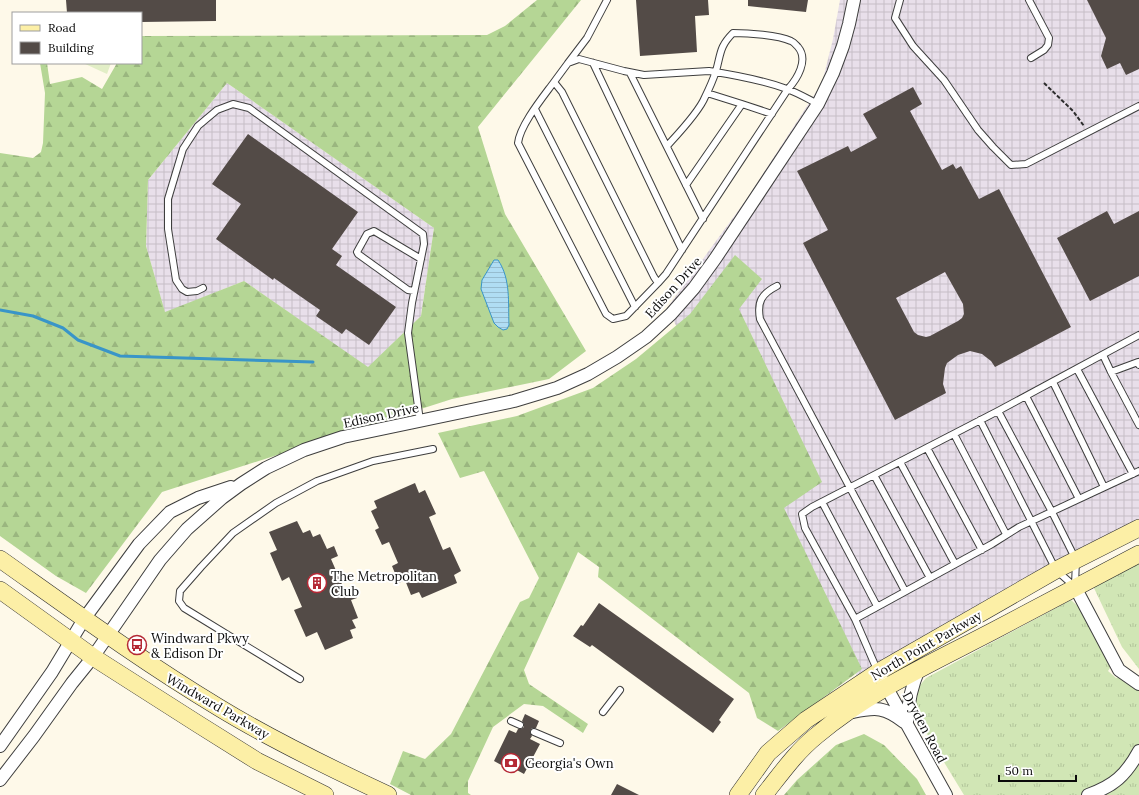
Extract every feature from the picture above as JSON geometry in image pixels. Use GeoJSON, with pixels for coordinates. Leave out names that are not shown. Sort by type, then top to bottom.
{"type":"FeatureCollection","features":[{"type":"Feature","properties":{"kind":"street","name":"Edison Drive"},"geometry":{"type":"LineString","coordinates":[[0,780],[93,657],[160,560],[187,529],[222,498],[241,484],[266,468],[304,450],[342,437],[514,401],[557,388],[588,374],[618,357],[646,337],[671,314],[694,288],[720,253],[818,104],[843,46],[850,24],[854,0]]}},
{"type":"Feature","properties":{"kind":"street","name":"Edison Drive"},"geometry":{"type":"LineString","coordinates":[[0,746],[52,672],[84,619],[139,544],[170,512],[198,498],[241,484]]}},
{"type":"Feature","properties":{"kind":"street","name":"North Point Parkway"},"geometry":{"type":"LineString","coordinates":[[738,795],[768,753],[806,720],[878,672],[1056,570],[1139,528]]}},
{"type":"Feature","properties":{"kind":"street","name":"North Point Parkway"},"geometry":{"type":"LineString","coordinates":[[764,795],[789,764],[815,737],[846,713],[919,669],[1139,554]]}},
{"type":"Feature","properties":{"kind":"street","name":"Windward Parkway"},"geometry":{"type":"LineString","coordinates":[[0,559],[164,674],[219,708],[272,737],[388,795]]}},
{"type":"Feature","properties":{"kind":"street"},"geometry":{"type":"LineString","coordinates":[[1075,587],[1119,670],[1139,684]]}},
{"type":"Feature","properties":{"kind":"street","name":"Windward Parkway"},"geometry":{"type":"LineString","coordinates":[[0,590],[93,657],[198,724],[257,760],[325,795]]}},
{"type":"Feature","properties":{"kind":"street"},"geometry":{"type":"LineString","coordinates":[[907,724],[910,694],[919,669]]}},
{"type":"Feature","properties":{"kind":"street","name":"Dryden Road"},"geometry":{"type":"LineString","coordinates":[[878,672],[946,795]]}},
{"type":"Feature","properties":{"kind":"street"},"geometry":{"type":"LineString","coordinates":[[846,713],[870,708],[883,709],[894,714],[907,724]]}},
{"type":"Feature","properties":{"kind":"street"},"geometry":{"type":"LineString","coordinates":[[1088,795],[1104,792],[1123,775],[1139,751]]}},
{"type":"Feature","properties":{"kind":"lane"},"geometry":{"type":"LineString","coordinates":[[607,0],[587,38],[535,109],[519,136],[518,143],[606,314],[613,319],[626,316],[666,274],[799,74],[802,64],[800,51],[793,42],[782,38],[733,33],[726,39],[720,50],[716,72],[707,94],[682,129],[667,146]]}},
{"type":"Feature","properties":{"kind":"lane"},"geometry":{"type":"LineString","coordinates":[[900,0],[896,18],[913,46],[944,80],[978,130],[1011,165],[1026,164],[1139,106]]}},
{"type":"Feature","properties":{"kind":"lane"},"geometry":{"type":"LineString","coordinates":[[1029,0],[1049,38],[1048,45],[1044,50],[1031,58]]}},
{"type":"Feature","properties":{"kind":"lane"},"geometry":{"type":"LineString","coordinates":[[568,63],[579,59],[630,73],[644,75],[709,71],[735,74],[788,89],[818,104]]}},
{"type":"Feature","properties":{"kind":"lane"},"geometry":{"type":"LineString","coordinates":[[593,63],[682,250]]}},
{"type":"Feature","properties":{"kind":"lane"},"geometry":{"type":"LineString","coordinates":[[630,73],[703,219]]}},
{"type":"Feature","properties":{"kind":"lane"},"geometry":{"type":"LineString","coordinates":[[554,82],[562,92],[658,283]]}},
{"type":"Feature","properties":{"kind":"lane"},"geometry":{"type":"LineString","coordinates":[[707,94],[772,114]]}},
{"type":"Feature","properties":{"kind":"lane"},"geometry":{"type":"LineString","coordinates":[[203,288],[197,292],[187,292],[182,289],[176,280],[168,229],[168,199],[183,149],[198,126],[217,110],[233,104],[249,108],[423,234],[424,244],[414,291],[408,333],[420,421]]}},
{"type":"Feature","properties":{"kind":"lane"},"geometry":{"type":"LineString","coordinates":[[686,185],[742,104]]}},
{"type":"Feature","properties":{"kind":"lane"},"geometry":{"type":"LineString","coordinates":[[535,109],[635,307]]}},
{"type":"Feature","properties":{"kind":"lane"},"geometry":{"type":"LineString","coordinates":[[414,291],[408,290],[357,252],[367,234],[374,231],[421,259]]}},
{"type":"Feature","properties":{"kind":"lane"},"geometry":{"type":"LineString","coordinates":[[777,286],[762,297],[758,308],[760,320],[905,591]]}},
{"type":"Feature","properties":{"kind":"lane"},"geometry":{"type":"LineString","coordinates":[[878,672],[855,619],[805,528],[802,514],[812,507],[998,411],[1139,335]]}},
{"type":"Feature","properties":{"kind":"lane"},"geometry":{"type":"LineString","coordinates":[[1103,355],[1139,425]]}},
{"type":"Feature","properties":{"kind":"lane"},"geometry":{"type":"LineString","coordinates":[[1111,372],[1138,362],[1139,365]]}},
{"type":"Feature","properties":{"kind":"lane"},"geometry":{"type":"LineString","coordinates":[[855,619],[982,550],[1006,534],[1030,521],[1136,472],[1077,369]]}},
{"type":"Feature","properties":{"kind":"lane"},"geometry":{"type":"LineString","coordinates":[[1053,382],[1104,487]]}},
{"type":"Feature","properties":{"kind":"lane"},"geometry":{"type":"LineString","coordinates":[[1026,396],[1079,499]]}},
{"type":"Feature","properties":{"kind":"lane"},"geometry":{"type":"LineString","coordinates":[[998,411],[1076,560],[1075,587]]}},
{"type":"Feature","properties":{"kind":"lane"},"geometry":{"type":"LineString","coordinates":[[980,420],[1056,570],[1075,587]]}},
{"type":"Feature","properties":{"kind":"lane"},"geometry":{"type":"LineString","coordinates":[[954,434],[1006,534]]}},
{"type":"Feature","properties":{"kind":"lane"},"geometry":{"type":"LineString","coordinates":[[927,448],[982,550]]}},
{"type":"Feature","properties":{"kind":"lane"},"geometry":{"type":"LineString","coordinates":[[300,678],[184,608],[179,601],[180,591],[232,533],[276,503],[318,481],[374,461],[433,449]]}},
{"type":"Feature","properties":{"kind":"lane"},"geometry":{"type":"LineString","coordinates":[[900,462],[955,564]]}},
{"type":"Feature","properties":{"kind":"lane"},"geometry":{"type":"LineString","coordinates":[[874,475],[930,578]]}},
{"type":"Feature","properties":{"kind":"lane"},"geometry":{"type":"LineString","coordinates":[[822,502],[877,606]]}},
{"type":"Feature","properties":{"kind":"lane"},"geometry":{"type":"LineString","coordinates":[[603,712],[620,690]]}},
{"type":"Feature","properties":{"kind":"lane"},"geometry":{"type":"LineString","coordinates":[[511,721],[520,725]]}},
{"type":"Feature","properties":{"kind":"lane"},"geometry":{"type":"LineString","coordinates":[[534,732],[560,743]]}},
{"type":"Feature","properties":{"kind":"path"},"geometry":{"type":"LineString","coordinates":[[1044,83],[1073,111],[1084,127]]}},
{"type":"Feature","properties":{"kind":"shaded area"},"geometry":{"type":"Polygon","coordinates":[[[840,0],[1139,0],[1139,522],[861,684],[667,308],[746,200],[822,83],[833,39],[840,0]]]}},
{"type":"Feature","properties":{"kind":"shaded area"},"geometry":{"type":"Polygon","coordinates":[[[227,83],[434,228],[421,316],[368,368],[244,281],[165,313],[146,246],[148,180],[227,83]]]}},
{"type":"Feature","properties":{"kind":"green space"},"geometry":{"type":"Polygon","coordinates":[[[537,0],[581,0],[478,127],[505,214],[586,351],[549,379],[452,399],[162,492],[86,593],[56,576],[0,536],[0,153],[33,158],[41,152],[43,143],[45,93],[40,64],[47,64],[50,84],[82,77],[102,89],[116,64],[142,64],[142,36],[487,35],[505,26],[537,0]],[[227,83],[148,180],[146,246],[165,312],[244,281],[368,367],[421,316],[434,228],[227,83]]]}},
{"type":"Feature","properties":{"kind":"green space"},"geometry":{"type":"Polygon","coordinates":[[[85,64],[111,64],[107,74],[85,64]]]}},
{"type":"Feature","properties":{"kind":"green space"},"geometry":{"type":"Polygon","coordinates":[[[735,255],[762,279],[739,309],[822,482],[784,508],[862,669],[778,731],[757,718],[749,693],[598,577],[599,567],[578,552],[524,670],[529,684],[588,724],[583,733],[543,706],[524,704],[493,727],[468,781],[468,793],[471,795],[411,795],[390,784],[403,751],[425,759],[451,734],[520,602],[529,598],[539,578],[484,471],[460,478],[438,433],[517,416],[593,388],[636,359],[690,314],[735,255]]]}},
{"type":"Feature","properties":{"kind":"green space"},"geometry":{"type":"Polygon","coordinates":[[[1139,563],[1139,669],[1122,647],[1093,586],[1139,563]]]}},
{"type":"Feature","properties":{"kind":"green space"},"geometry":{"type":"Polygon","coordinates":[[[1071,600],[1081,609],[1112,665],[1108,671],[1116,678],[1122,676],[1139,688],[1139,795],[964,795],[912,707],[917,689],[926,678],[1071,600]]]}},
{"type":"Feature","properties":{"kind":"green space"},"geometry":{"type":"Polygon","coordinates":[[[864,734],[884,745],[917,779],[926,795],[784,795],[797,780],[836,745],[864,734]]]}},
{"type":"Feature","properties":{"kind":"water"},"geometry":{"type":"Polygon","coordinates":[[[494,260],[498,260],[502,267],[507,283],[509,325],[507,329],[503,330],[494,323],[481,289],[482,280],[494,260]]]}},
{"type":"Feature","properties":{"kind":"building"},"geometry":{"type":"Polygon","coordinates":[[[66,0],[216,0],[216,21],[142,22],[142,12],[67,12],[66,0]]]}},
{"type":"Feature","properties":{"kind":"building"},"geometry":{"type":"Polygon","coordinates":[[[636,0],[708,0],[709,15],[695,16],[697,52],[640,56],[636,0]]]}},
{"type":"Feature","properties":{"kind":"building"},"geometry":{"type":"Polygon","coordinates":[[[748,0],[808,0],[806,12],[748,6],[748,0]]]}},
{"type":"Feature","properties":{"kind":"building"},"geometry":{"type":"Polygon","coordinates":[[[1087,0],[1139,0],[1139,69],[1126,75],[1120,63],[1107,69],[1101,56],[1106,38],[1087,0]]]}},
{"type":"Feature","properties":{"kind":"building"},"geometry":{"type":"Polygon","coordinates":[[[913,87],[922,104],[910,111],[942,170],[953,164],[956,169],[961,166],[979,199],[999,189],[1071,327],[995,367],[991,361],[982,354],[970,351],[958,355],[947,363],[945,368],[943,384],[946,393],[895,420],[803,243],[828,230],[797,171],[848,146],[851,152],[877,138],[863,114],[913,87]],[[945,272],[896,298],[914,332],[918,335],[926,337],[962,318],[964,314],[963,304],[945,272]]]}},
{"type":"Feature","properties":{"kind":"building"},"geometry":{"type":"Polygon","coordinates":[[[248,134],[358,212],[332,249],[342,256],[336,265],[396,307],[369,345],[346,329],[342,334],[316,316],[320,310],[274,278],[273,280],[216,239],[241,204],[212,184],[248,134]]]}},
{"type":"Feature","properties":{"kind":"building"},"geometry":{"type":"Polygon","coordinates":[[[1107,211],[1114,224],[1139,211],[1139,276],[1090,301],[1057,238],[1107,211]]]}},
{"type":"Feature","properties":{"kind":"building"},"geometry":{"type":"Polygon","coordinates":[[[415,483],[419,493],[425,490],[436,514],[429,517],[443,550],[450,547],[461,571],[454,575],[457,583],[422,598],[419,592],[411,595],[405,580],[399,583],[392,566],[398,563],[389,542],[382,545],[375,530],[379,528],[371,511],[377,508],[374,501],[415,483]]]}},
{"type":"Feature","properties":{"kind":"building","name":"The Metropolitan Club"},"geometry":{"type":"Polygon","coordinates":[[[297,521],[303,533],[310,530],[313,537],[320,534],[327,549],[334,546],[338,556],[331,559],[344,589],[352,586],[357,598],[351,600],[358,618],[352,620],[356,628],[350,630],[353,638],[325,650],[317,632],[306,637],[294,610],[302,607],[289,577],[282,581],[270,553],[277,550],[269,532],[297,521]]]}},
{"type":"Feature","properties":{"kind":"building"},"geometry":{"type":"Polygon","coordinates":[[[599,603],[734,699],[719,720],[721,722],[713,733],[592,645],[590,647],[573,636],[581,625],[583,626],[599,603]]]}},
{"type":"Feature","properties":{"kind":"building"},"geometry":{"type":"Polygon","coordinates":[[[525,714],[539,721],[536,728],[532,728],[530,732],[532,736],[530,739],[540,744],[524,774],[515,769],[514,772],[494,761],[509,730],[516,733],[518,729],[524,727],[522,721],[525,714]]]}},
{"type":"Feature","properties":{"kind":"building"},"geometry":{"type":"Polygon","coordinates":[[[617,784],[639,795],[611,795],[617,784]]]}},
{"type":"Feature","properties":{"kind":"waterway"},"geometry":{"type":"LineString","coordinates":[[0,310],[33,316],[63,328],[78,340],[120,356],[313,362]]}},
{"type":"Feature","properties":{"kind":"place","name":"The Metropolitan Club"},"geometry":{"type":"Point","coordinates":[317,583]}},
{"type":"Feature","properties":{"kind":"place","name":"Windward Pkwy & Edison Dr"},"geometry":{"type":"Point","coordinates":[137,645]}},
{"type":"Feature","properties":{"kind":"place","name":"Georgia's Own"},"geometry":{"type":"Point","coordinates":[511,763]}}]}
